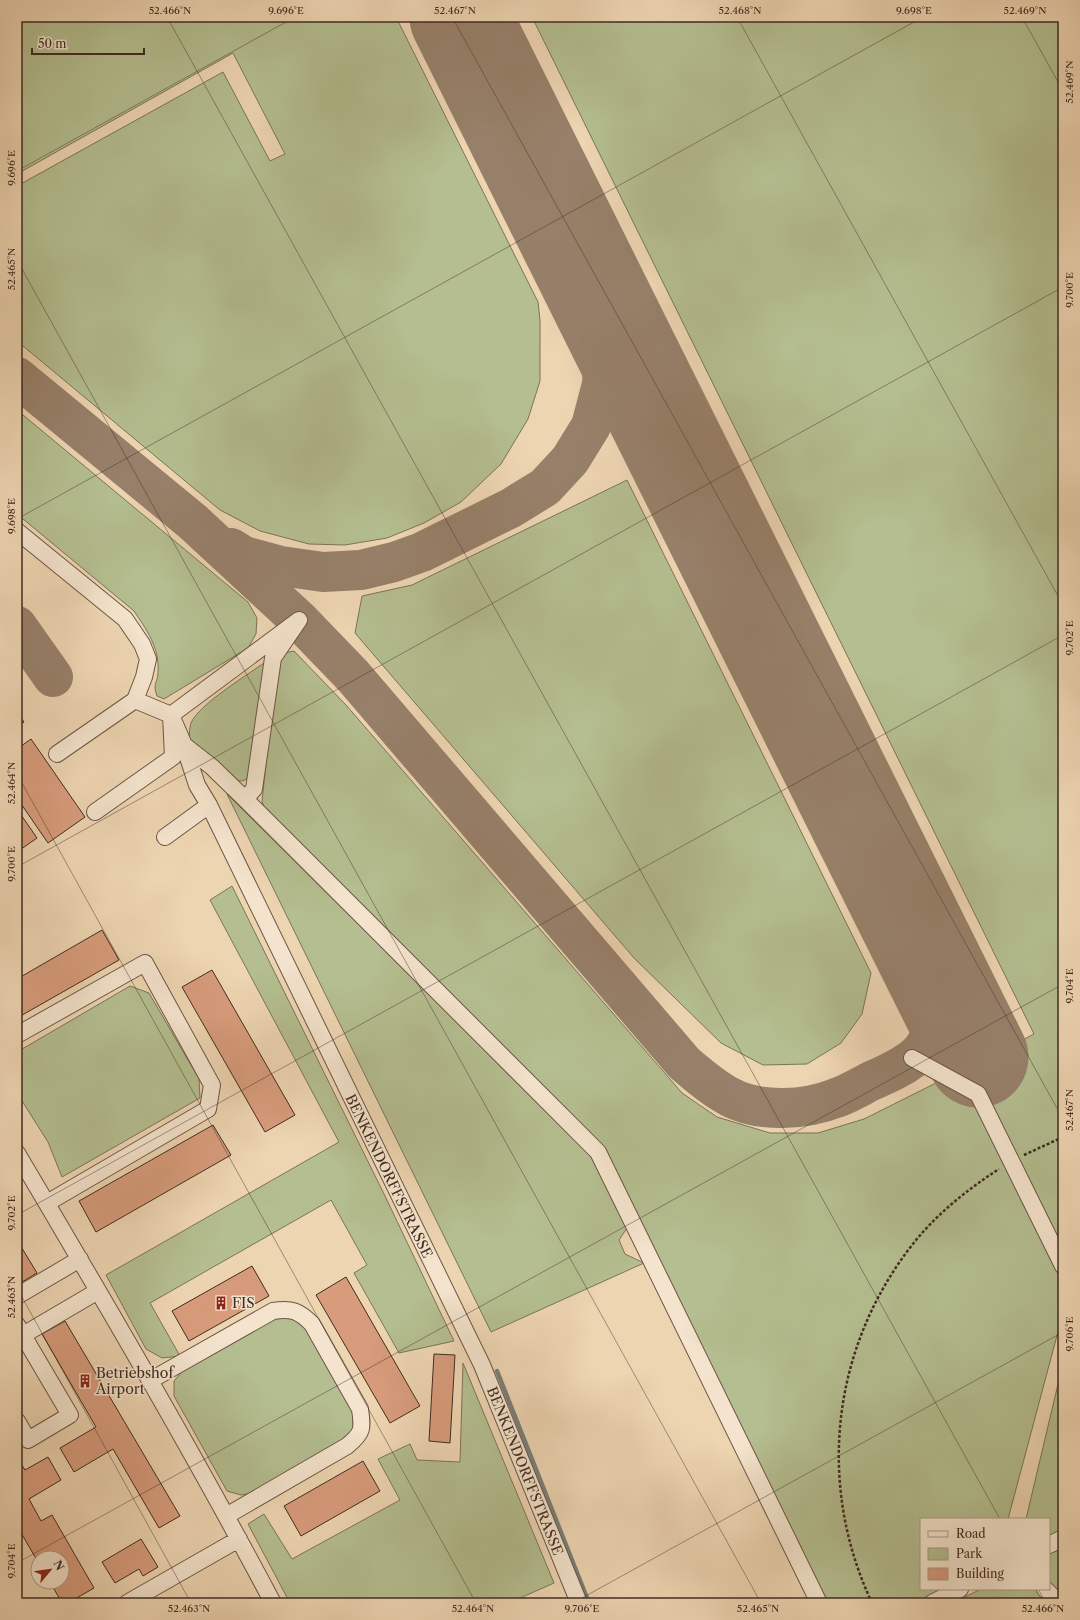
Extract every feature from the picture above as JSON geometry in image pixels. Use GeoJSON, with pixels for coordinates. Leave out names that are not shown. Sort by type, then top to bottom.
{"type":"FeatureCollection","features":[{"type":"Feature","properties":{"kind":"street"},"geometry":{"type":"LineString","coordinates":[[17,530],[125,619],[142,644],[148,659],[144,677],[135,700],[57,754]]}},
{"type":"Feature","properties":{"kind":"street"},"geometry":{"type":"LineString","coordinates":[[171,715],[299,620],[273,658],[254,789],[245,799]]}},
{"type":"Feature","properties":{"kind":"street"},"geometry":{"type":"LineString","coordinates":[[135,700],[171,715]]}},
{"type":"Feature","properties":{"kind":"street"},"geometry":{"type":"LineString","coordinates":[[95,812],[173,757],[171,715]]}},
{"type":"Feature","properties":{"kind":"street","name":"BENKENDORFFSTRASSE"},"geometry":{"type":"LineString","coordinates":[[171,715],[184,745],[197,785],[209,806],[482,1365],[579,1603]]}},
{"type":"Feature","properties":{"kind":"street"},"geometry":{"type":"LineString","coordinates":[[184,745],[212,767],[245,799],[598,1152],[819,1603]]}},
{"type":"Feature","properties":{"kind":"street"},"geometry":{"type":"LineString","coordinates":[[165,837],[209,806]]}},
{"type":"Feature","properties":{"kind":"street"},"geometry":{"type":"LineString","coordinates":[[17,1035],[145,963],[212,1085],[208,1109],[47,1203]]}},
{"type":"Feature","properties":{"kind":"street"},"geometry":{"type":"LineString","coordinates":[[912,1058],[978,1094],[1063,1266]]}},
{"type":"Feature","properties":{"kind":"street"},"geometry":{"type":"LineString","coordinates":[[17,1153],[151,1380],[273,1603]]}},
{"type":"Feature","properties":{"kind":"street"},"geometry":{"type":"LineString","coordinates":[[17,1296],[80,1260]]}},
{"type":"Feature","properties":{"kind":"street"},"geometry":{"type":"LineString","coordinates":[[17,1421],[28,1440],[70,1415],[20,1330],[98,1291]]}},
{"type":"Feature","properties":{"kind":"street"},"geometry":{"type":"LineString","coordinates":[[151,1380],[273,1310],[286,1309],[301,1313],[312,1324],[338,1370],[360,1410],[362,1425],[358,1437],[347,1446],[226,1516]]}},
{"type":"Feature","properties":{"kind":"street"},"geometry":{"type":"LineString","coordinates":[[1050,1544],[1063,1538]]}},
{"type":"Feature","properties":{"kind":"street"},"geometry":{"type":"LineString","coordinates":[[127,1603],[239,1539]]}},
{"type":"Feature","properties":{"kind":"street"},"geometry":{"type":"LineString","coordinates":[[932,1603],[958,1590]]}},
{"type":"Feature","properties":{"kind":"street"},"geometry":{"type":"LineString","coordinates":[[1046,1590],[1059,1603]]}},
{"type":"Feature","properties":{"kind":"path"},"geometry":{"type":"LineString","coordinates":[[872,1603],[856,1566],[847,1534],[841,1500],[838,1467],[839,1434],[843,1401],[859,1340],[874,1304],[890,1275],[932,1222],[983,1179],[1011,1161],[1063,1137]]}},
{"type":"Feature","properties":{"kind":"green space"},"geometry":{"type":"Polygon","coordinates":[[[17,17],[396,17],[538,302],[540,320],[540,381],[528,419],[501,464],[461,502],[424,523],[387,538],[345,545],[309,544],[260,531],[220,510],[17,341],[17,186],[223,72],[270,161],[285,154],[233,53],[17,174],[17,17]]]}},
{"type":"Feature","properties":{"kind":"green space"},"geometry":{"type":"Polygon","coordinates":[[[532,17],[1063,17],[1063,1248],[984,1090],[951,1077],[1034,1034],[532,17]]]}},
{"type":"Feature","properties":{"kind":"green space"},"geometry":{"type":"Polygon","coordinates":[[[17,410],[248,602],[257,618],[256,634],[248,648],[164,699],[157,696],[155,685],[158,676],[157,655],[151,639],[134,611],[17,514],[17,410]]]}},
{"type":"Feature","properties":{"kind":"green space"},"geometry":{"type":"Polygon","coordinates":[[[627,480],[871,973],[862,1014],[841,1043],[807,1064],[763,1065],[721,1043],[634,958],[355,633],[362,596],[412,585],[627,480]]]}},
{"type":"Feature","properties":{"kind":"green space"},"geometry":{"type":"Polygon","coordinates":[[[294,651],[346,705],[682,1093],[717,1117],[770,1133],[818,1133],[864,1119],[938,1082],[973,1097],[1063,1278],[1063,1313],[1008,1518],[920,1518],[920,1590],[944,1590],[919,1603],[826,1603],[602,1146],[266,813],[262,801],[277,662],[284,653],[294,651]]]}},
{"type":"Feature","properties":{"kind":"green space"},"geometry":{"type":"Polygon","coordinates":[[[267,661],[251,776],[243,781],[232,780],[190,745],[189,734],[191,723],[203,707],[237,681],[267,661]]]}},
{"type":"Feature","properties":{"kind":"green space"},"geometry":{"type":"Polygon","coordinates":[[[227,794],[592,1156],[627,1228],[619,1240],[625,1254],[644,1263],[491,1332],[227,794]]]}},
{"type":"Feature","properties":{"kind":"green space"},"geometry":{"type":"Polygon","coordinates":[[[232,886],[385,1196],[454,1341],[399,1353],[354,1273],[367,1265],[331,1200],[150,1303],[180,1356],[162,1358],[146,1349],[106,1275],[339,1142],[210,900],[232,886]]]}},
{"type":"Feature","properties":{"kind":"green space"},"geometry":{"type":"Polygon","coordinates":[[[130,986],[149,993],[199,1079],[200,1098],[62,1177],[48,1142],[17,1093],[17,1052],[130,986]]]}},
{"type":"Feature","properties":{"kind":"green space"},"geometry":{"type":"Polygon","coordinates":[[[275,1317],[291,1318],[307,1328],[353,1411],[353,1430],[344,1443],[259,1492],[241,1495],[227,1491],[174,1396],[174,1381],[186,1367],[275,1317]]]}},
{"type":"Feature","properties":{"kind":"green space"},"geometry":{"type":"Polygon","coordinates":[[[463,1363],[554,1583],[509,1603],[290,1603],[248,1524],[264,1514],[292,1559],[400,1500],[378,1459],[410,1444],[417,1460],[460,1462],[463,1363]]]}},
{"type":"Feature","properties":{"kind":"green space"},"geometry":{"type":"Polygon","coordinates":[[[1063,1363],[1063,1531],[1050,1538],[1050,1518],[1026,1518],[1063,1363]]]}},
{"type":"Feature","properties":{"kind":"green space"},"geometry":{"type":"Polygon","coordinates":[[[1063,1546],[1063,1600],[1050,1586],[1050,1552],[1063,1546]]]}},
{"type":"Feature","properties":{"kind":"green space"},"geometry":{"type":"Polygon","coordinates":[[[979,1590],[1040,1590],[1054,1603],[953,1603],[979,1590]]]}},
{"type":"Feature","properties":{"kind":"building"},"geometry":{"type":"Polygon","coordinates":[[[17,712],[24,722],[17,727],[17,712]]]}},
{"type":"Feature","properties":{"kind":"building"},"geometry":{"type":"Polygon","coordinates":[[[31,739],[85,817],[48,843],[17,798],[17,749],[31,739]]]}},
{"type":"Feature","properties":{"kind":"building"},"geometry":{"type":"Polygon","coordinates":[[[17,809],[37,838],[17,852],[17,809]]]}},
{"type":"Feature","properties":{"kind":"building"},"geometry":{"type":"Polygon","coordinates":[[[102,930],[119,960],[17,1018],[17,979],[102,930]]]}},
{"type":"Feature","properties":{"kind":"building"},"geometry":{"type":"Polygon","coordinates":[[[212,970],[295,1115],[265,1132],[182,987],[212,970]]]}},
{"type":"Feature","properties":{"kind":"building"},"geometry":{"type":"Polygon","coordinates":[[[213,1125],[231,1155],[96,1232],[79,1201],[213,1125]]]}},
{"type":"Feature","properties":{"kind":"building"},"geometry":{"type":"Polygon","coordinates":[[[17,1240],[37,1273],[17,1285],[17,1240]]]}},
{"type":"Feature","properties":{"kind":"building","name":"FIS"},"geometry":{"type":"Polygon","coordinates":[[[252,1266],[269,1296],[189,1341],[172,1311],[252,1266]]]}},
{"type":"Feature","properties":{"kind":"building"},"geometry":{"type":"Polygon","coordinates":[[[346,1277],[420,1406],[390,1423],[316,1295],[346,1277]]]}},
{"type":"Feature","properties":{"kind":"building","name":"Betriebshof Airport"},"geometry":{"type":"Polygon","coordinates":[[[65,1321],[180,1516],[159,1528],[113,1449],[74,1472],[60,1448],[96,1427],[42,1334],[65,1321]]]}},
{"type":"Feature","properties":{"kind":"building"},"geometry":{"type":"Polygon","coordinates":[[[434,1354],[455,1355],[450,1443],[429,1441],[434,1354]]]}},
{"type":"Feature","properties":{"kind":"building"},"geometry":{"type":"Polygon","coordinates":[[[17,1457],[25,1470],[48,1457],[61,1480],[29,1499],[41,1521],[52,1515],[94,1588],[68,1603],[62,1603],[55,1590],[70,1590],[70,1550],[31,1550],[17,1526],[17,1457]]]}},
{"type":"Feature","properties":{"kind":"building"},"geometry":{"type":"Polygon","coordinates":[[[363,1461],[380,1491],[301,1536],[284,1506],[363,1461]]]}},
{"type":"Feature","properties":{"kind":"building"},"geometry":{"type":"Polygon","coordinates":[[[141,1539],[158,1567],[143,1576],[139,1569],[115,1583],[102,1562],[141,1539]]]}},
{"type":"Feature","properties":{"kind":"waterway"},"geometry":{"type":"LineString","coordinates":[[497,1371],[589,1603]]}},
{"type":"Feature","properties":{"kind":"taxiway"},"geometry":{"type":"LineString","coordinates":[[231,548],[244,556],[281,566],[323,572],[361,570],[394,562],[422,552],[511,508],[545,487],[570,460],[591,426],[602,384],[604,343],[597,307],[585,267]]}},
{"type":"Feature","properties":{"kind":"taxiway"},"geometry":{"type":"LineString","coordinates":[[17,377],[193,522],[299,620],[353,676],[684,1063],[718,1090],[742,1102],[769,1108],[811,1105],[824,1102],[853,1091],[896,1069],[916,1056],[926,1045],[948,998]]}},
{"type":"Feature","properties":{"kind":"taxiway"},"geometry":{"type":"LineString","coordinates":[[17,626],[53,677]]}},
{"type":"Feature","properties":{"kind":"runway"},"geometry":{"type":"LineString","coordinates":[[460,17],[978,1057]]}},
{"type":"Feature","properties":{"kind":"place","name":"FIS"},"geometry":{"type":"Point","coordinates":[221,1303]}},
{"type":"Feature","properties":{"kind":"place","name":"Betriebshof Airport"},"geometry":{"type":"Point","coordinates":[85,1381]}}]}
